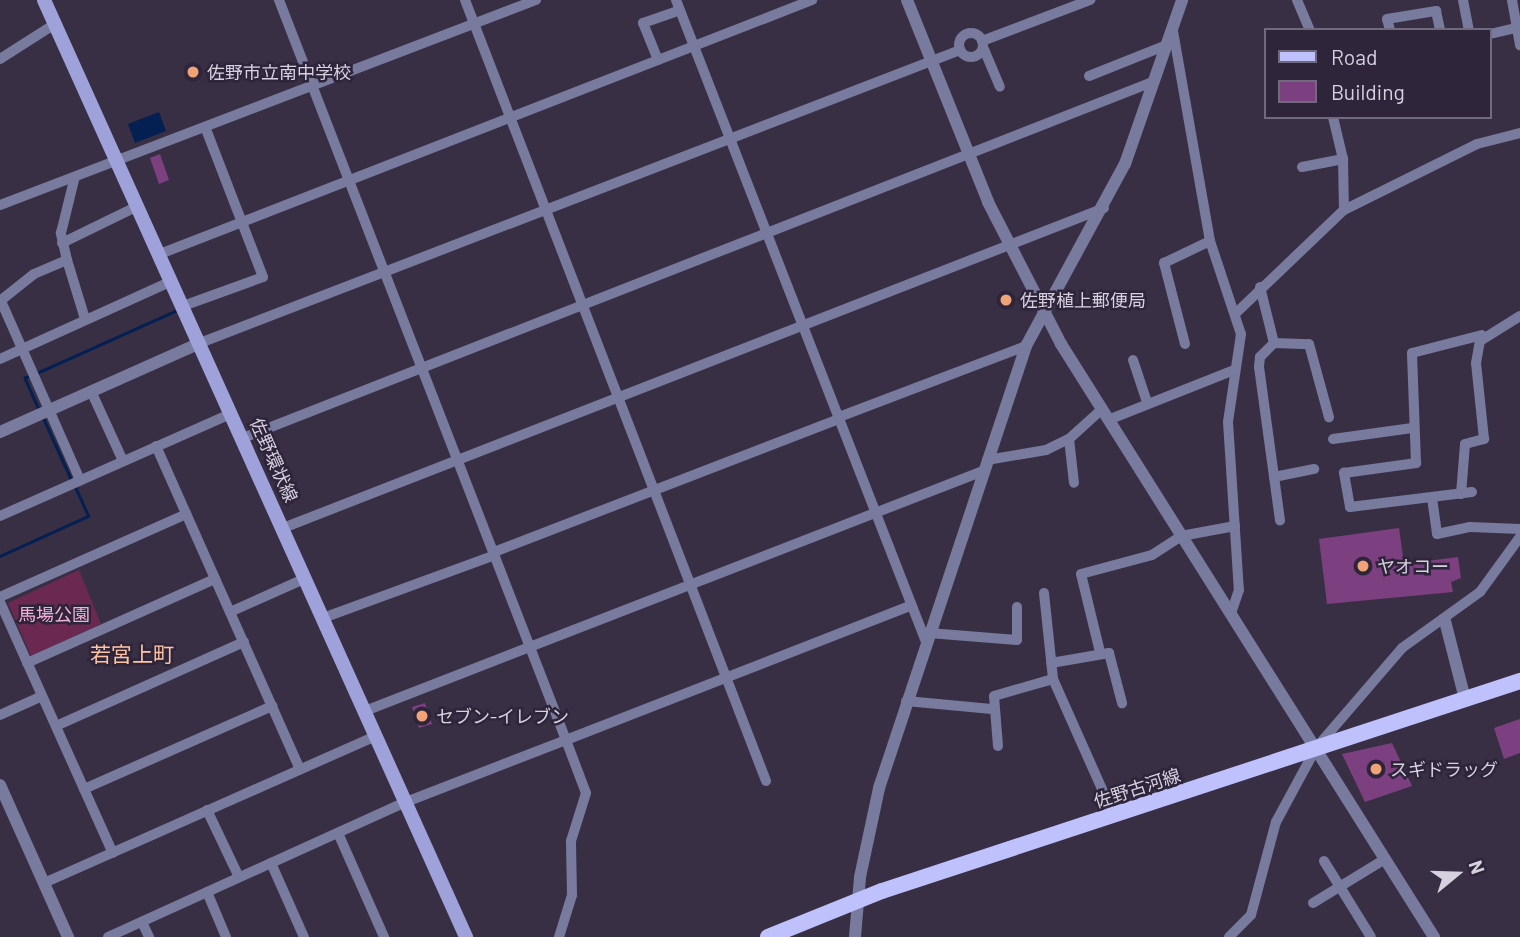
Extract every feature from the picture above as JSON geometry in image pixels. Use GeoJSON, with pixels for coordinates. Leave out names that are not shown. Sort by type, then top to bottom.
{"type":"FeatureCollection","features":[{"type":"Feature","properties":{"kind":"main road","name":"佐野環状線"},"geometry":{"type":"LineString","coordinates":[[44,0],[466,937]]}},
{"type":"Feature","properties":{"kind":"main road","name":"佐野古河線"},"geometry":{"type":"LineString","coordinates":[[768,937],[857,900],[1520,681]]}},
{"type":"Feature","properties":{"kind":"street"},"geometry":{"type":"LineString","coordinates":[[279,0],[586,793],[571,841],[572,895],[559,937]]}},
{"type":"Feature","properties":{"kind":"street"},"geometry":{"type":"LineString","coordinates":[[465,0],[766,781]]}},
{"type":"Feature","properties":{"kind":"street"},"geometry":{"type":"LineString","coordinates":[[0,205],[74,180],[536,0]]}},
{"type":"Feature","properties":{"kind":"street"},"geometry":{"type":"LineString","coordinates":[[160,254],[812,0]]}},
{"type":"Feature","properties":{"kind":"street"},"geometry":{"type":"LineString","coordinates":[[907,0],[968,155],[1008,244],[1042,310],[1104,415],[1434,937]]}},
{"type":"Feature","properties":{"kind":"street"},"geometry":{"type":"LineString","coordinates":[[960,50],[971,57],[982,44],[1090,0]]}},
{"type":"Feature","properties":{"kind":"street"},"geometry":{"type":"LineString","coordinates":[[855,937],[857,900],[872,816],[906,701],[1026,346],[1042,310],[1104,208],[1173,32],[1182,0]]}},
{"type":"Feature","properties":{"kind":"street"},"geometry":{"type":"LineString","coordinates":[[1297,0],[1309,28]]}},
{"type":"Feature","properties":{"kind":"street"},"geometry":{"type":"LineString","coordinates":[[1463,0],[1469,28]]}},
{"type":"Feature","properties":{"kind":"street"},"geometry":{"type":"LineString","coordinates":[[1512,0],[1520,45]]}},
{"type":"Feature","properties":{"kind":"street"},"geometry":{"type":"LineString","coordinates":[[658,60],[643,23],[678,5],[927,638]]}},
{"type":"Feature","properties":{"kind":"street"},"geometry":{"type":"LineString","coordinates":[[1389,28],[1387,19],[1436,11],[1440,28]]}},
{"type":"Feature","properties":{"kind":"street"},"geometry":{"type":"LineString","coordinates":[[0,60],[55,24]]}},
{"type":"Feature","properties":{"kind":"street"},"geometry":{"type":"LineString","coordinates":[[1492,34],[1517,28]]}},
{"type":"Feature","properties":{"kind":"street"},"geometry":{"type":"LineString","coordinates":[[1173,32],[1210,241],[1235,314],[1242,346],[1234,370],[1228,422],[1239,590],[1231,613]]}},
{"type":"Feature","properties":{"kind":"street"},"geometry":{"type":"LineString","coordinates":[[960,50],[965,34],[982,44],[1000,87]]}},
{"type":"Feature","properties":{"kind":"street"},"geometry":{"type":"LineString","coordinates":[[1089,76],[1168,44]]}},
{"type":"Feature","properties":{"kind":"street"},"geometry":{"type":"LineString","coordinates":[[0,432],[200,343],[386,274],[960,50]]}},
{"type":"Feature","properties":{"kind":"street"},"geometry":{"type":"LineString","coordinates":[[243,438],[1155,80]]}},
{"type":"Feature","properties":{"kind":"street"},"geometry":{"type":"LineString","coordinates":[[1333,119],[1343,159],[1344,210]]}},
{"type":"Feature","properties":{"kind":"street"},"geometry":{"type":"LineString","coordinates":[[183,306],[263,277],[206,129]]}},
{"type":"Feature","properties":{"kind":"street"},"geometry":{"type":"LineString","coordinates":[[1235,314],[1344,210],[1476,144],[1520,133]]}},
{"type":"Feature","properties":{"kind":"street"},"geometry":{"type":"LineString","coordinates":[[1302,167],[1343,159]]}},
{"type":"Feature","properties":{"kind":"street"},"geometry":{"type":"LineString","coordinates":[[74,180],[62,243],[85,319]]}},
{"type":"Feature","properties":{"kind":"street"},"geometry":{"type":"LineString","coordinates":[[62,243],[138,206]]}},
{"type":"Feature","properties":{"kind":"street"},"geometry":{"type":"LineString","coordinates":[[283,528],[1104,208]]}},
{"type":"Feature","properties":{"kind":"street"},"geometry":{"type":"LineString","coordinates":[[1185,344],[1164,263],[1210,241]]}},
{"type":"Feature","properties":{"kind":"street"},"geometry":{"type":"LineString","coordinates":[[67,260],[33,274],[1,301],[80,481]]}},
{"type":"Feature","properties":{"kind":"street"},"geometry":{"type":"LineString","coordinates":[[0,359],[172,281]]}},
{"type":"Feature","properties":{"kind":"street"},"geometry":{"type":"LineString","coordinates":[[1260,288],[1274,343]]}},
{"type":"Feature","properties":{"kind":"street"},"geometry":{"type":"LineString","coordinates":[[1482,335],[1476,363],[1483,439],[1465,444],[1466,493],[1350,507],[1344,473],[1416,463],[1412,428],[1412,353],[1482,335],[1520,316]]}},
{"type":"Feature","properties":{"kind":"street"},"geometry":{"type":"LineString","coordinates":[[1280,521],[1259,367],[1260,357],[1274,343],[1310,344],[1329,417]]}},
{"type":"Feature","properties":{"kind":"street"},"geometry":{"type":"LineString","coordinates":[[323,618],[1026,346]]}},
{"type":"Feature","properties":{"kind":"street"},"geometry":{"type":"LineString","coordinates":[[1133,360],[1147,401]]}},
{"type":"Feature","properties":{"kind":"street"},"geometry":{"type":"LineString","coordinates":[[365,711],[985,466],[1069,439],[1104,415],[1234,370]]}},
{"type":"Feature","properties":{"kind":"street"},"geometry":{"type":"LineString","coordinates":[[91,391],[124,461]]}},
{"type":"Feature","properties":{"kind":"street"},"geometry":{"type":"LineString","coordinates":[[0,516],[232,413]]}},
{"type":"Feature","properties":{"kind":"street"},"geometry":{"type":"LineString","coordinates":[[1333,439],[1412,428]]}},
{"type":"Feature","properties":{"kind":"street"},"geometry":{"type":"LineString","coordinates":[[1069,439],[1074,483]]}},
{"type":"Feature","properties":{"kind":"street"},"geometry":{"type":"LineString","coordinates":[[156,446],[300,769]]}},
{"type":"Feature","properties":{"kind":"street"},"geometry":{"type":"LineString","coordinates":[[1274,478],[1314,469]]}},
{"type":"Feature","properties":{"kind":"street"},"geometry":{"type":"LineString","coordinates":[[1432,498],[1437,534],[1470,527],[1520,529]]}},
{"type":"Feature","properties":{"kind":"street"},"geometry":{"type":"LineString","coordinates":[[113,853],[0,600],[186,514]]}},
{"type":"Feature","properties":{"kind":"street"},"geometry":{"type":"LineString","coordinates":[[1100,652],[1081,574],[1152,555],[1181,536],[1235,526]]}},
{"type":"Feature","properties":{"kind":"street"},"geometry":{"type":"LineString","coordinates":[[1229,937],[1251,915],[1276,822],[1316,748],[1402,649],[1445,621],[1480,592],[1520,537]]}},
{"type":"Feature","properties":{"kind":"street"},"geometry":{"type":"LineString","coordinates":[[230,612],[306,578]]}},
{"type":"Feature","properties":{"kind":"street"},"geometry":{"type":"LineString","coordinates":[[27,663],[215,579]]}},
{"type":"Feature","properties":{"kind":"street"},"geometry":{"type":"LineString","coordinates":[[1044,593],[1054,679],[1114,816]]}},
{"type":"Feature","properties":{"kind":"street"},"geometry":{"type":"LineString","coordinates":[[108,937],[406,802],[912,605]]}},
{"type":"Feature","properties":{"kind":"street"},"geometry":{"type":"LineString","coordinates":[[927,638],[1017,640],[1017,607]]}},
{"type":"Feature","properties":{"kind":"street"},"geometry":{"type":"LineString","coordinates":[[1445,621],[1465,699]]}},
{"type":"Feature","properties":{"kind":"street"},"geometry":{"type":"LineString","coordinates":[[56,726],[243,642]]}},
{"type":"Feature","properties":{"kind":"street"},"geometry":{"type":"LineString","coordinates":[[1051,663],[1100,652],[1109,653],[1122,704]]}},
{"type":"Feature","properties":{"kind":"street"},"geometry":{"type":"LineString","coordinates":[[998,746],[992,709],[994,696],[1054,679]]}},
{"type":"Feature","properties":{"kind":"street"},"geometry":{"type":"LineString","coordinates":[[0,715],[42,696]]}},
{"type":"Feature","properties":{"kind":"street"},"geometry":{"type":"LineString","coordinates":[[906,701],[992,709]]}},
{"type":"Feature","properties":{"kind":"street"},"geometry":{"type":"LineString","coordinates":[[84,789],[272,706]]}},
{"type":"Feature","properties":{"kind":"street"},"geometry":{"type":"LineString","coordinates":[[44,883],[376,736]]}},
{"type":"Feature","properties":{"kind":"street"},"geometry":{"type":"LineString","coordinates":[[0,785],[68,937]]}},
{"type":"Feature","properties":{"kind":"street"},"geometry":{"type":"LineString","coordinates":[[207,810],[239,877]]}},
{"type":"Feature","properties":{"kind":"street"},"geometry":{"type":"LineString","coordinates":[[338,833],[384,937]]}},
{"type":"Feature","properties":{"kind":"street"},"geometry":{"type":"LineString","coordinates":[[1313,902],[1385,859]]}},
{"type":"Feature","properties":{"kind":"street"},"geometry":{"type":"LineString","coordinates":[[1324,861],[1371,937]]}},
{"type":"Feature","properties":{"kind":"street"},"geometry":{"type":"LineString","coordinates":[[271,863],[304,937]]}},
{"type":"Feature","properties":{"kind":"street"},"geometry":{"type":"LineString","coordinates":[[207,892],[226,937]]}},
{"type":"Feature","properties":{"kind":"street"},"geometry":{"type":"LineString","coordinates":[[142,922],[149,937]]}},
{"type":"Feature","properties":{"kind":"green space","name":"馬場公園"},"geometry":{"type":"Polygon","coordinates":[[[79,570],[101,624],[31,656],[8,603],[79,570]]]}},
{"type":"Feature","properties":{"kind":"water"},"geometry":{"type":"Polygon","coordinates":[[[159,112],[166,131],[135,143],[128,124],[159,112]]]}},
{"type":"Feature","properties":{"kind":"building"},"geometry":{"type":"Polygon","coordinates":[[[160,154],[169,180],[159,184],[150,158],[160,154]]]}},
{"type":"Feature","properties":{"kind":"building","name":"ヤオコー"},"geometry":{"type":"Polygon","coordinates":[[[1399,528],[1404,564],[1458,557],[1461,578],[1451,582],[1453,592],[1327,604],[1319,539],[1399,528]]]}},
{"type":"Feature","properties":{"kind":"building","name":"セブン-イレブン"},"geometry":{"type":"Polygon","coordinates":[[[425,703],[432,724],[419,728],[412,707],[425,703]]]}},
{"type":"Feature","properties":{"kind":"building"},"geometry":{"type":"Polygon","coordinates":[[[1520,719],[1520,753],[1504,759],[1494,728],[1520,719]]]}},
{"type":"Feature","properties":{"kind":"building","name":"スギドラッグ"},"geometry":{"type":"Polygon","coordinates":[[[1392,743],[1412,786],[1365,802],[1342,754],[1392,743]]]}},
{"type":"Feature","properties":{"kind":"waterway"},"geometry":{"type":"LineString","coordinates":[[37,373],[175,311]]}},
{"type":"Feature","properties":{"kind":"waterway"},"geometry":{"type":"LineString","coordinates":[[31,376],[25,378],[40,411]]}},
{"type":"Feature","properties":{"kind":"waterway"},"geometry":{"type":"LineString","coordinates":[[43,417],[72,481]]}},
{"type":"Feature","properties":{"kind":"waterway"},"geometry":{"type":"LineString","coordinates":[[0,556],[88,516],[75,487]]}},
{"type":"Feature","properties":{"kind":"place","name":"佐野市立南中学校"},"geometry":{"type":"Point","coordinates":[193,72]}},
{"type":"Feature","properties":{"kind":"place","name":"佐野植上郵便局"},"geometry":{"type":"Point","coordinates":[1006,300]}},
{"type":"Feature","properties":{"kind":"place","name":"ヤオコー"},"geometry":{"type":"Point","coordinates":[1363,566]}},
{"type":"Feature","properties":{"kind":"place","name":"セブン-イレブン"},"geometry":{"type":"Point","coordinates":[422,716]}},
{"type":"Feature","properties":{"kind":"place","name":"スギドラッグ"},"geometry":{"type":"Point","coordinates":[1376,769]}},
{"type":"Feature","properties":{"kind":"district","name":"若宮上町"},"geometry":{"type":"Point","coordinates":[132,654]}}]}
